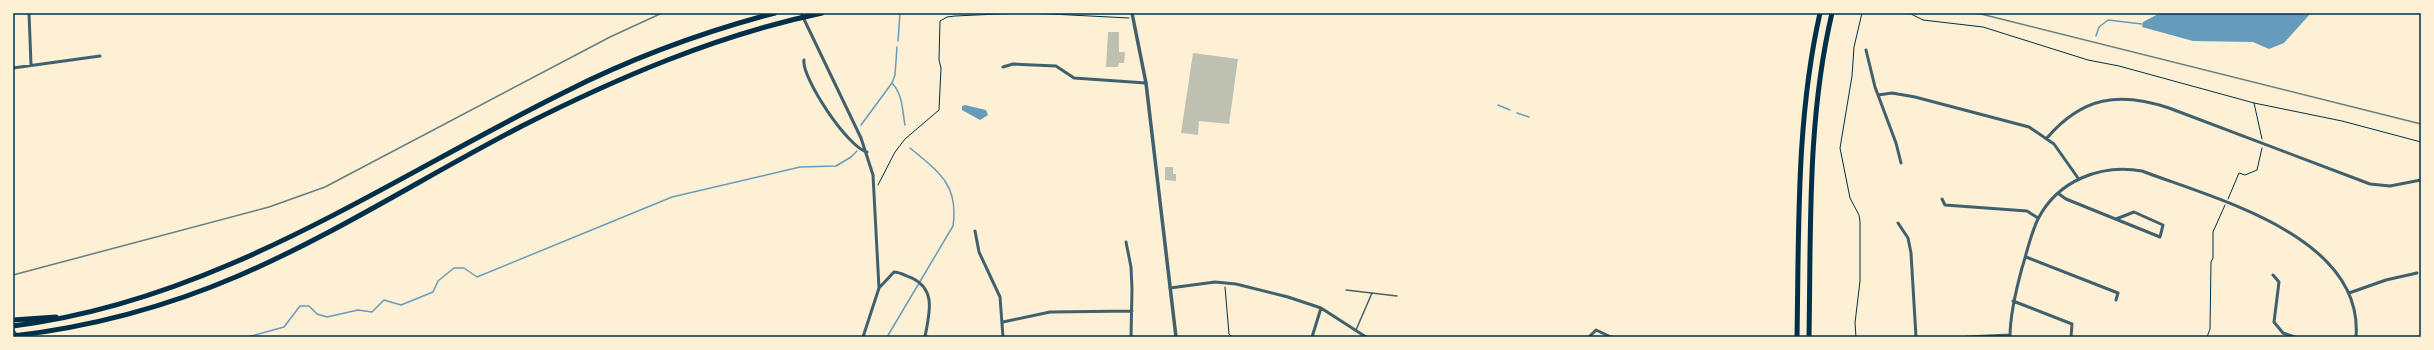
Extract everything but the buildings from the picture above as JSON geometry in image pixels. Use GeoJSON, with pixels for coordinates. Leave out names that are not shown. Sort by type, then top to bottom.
{"type":"FeatureCollection","features":[{"type":"Feature","properties":{"kind":"highway"},"geometry":{"type":"LineString","coordinates":[[13,326],[70,316],[163,291],[254,256],[327,220],[566,91],[663,50],[737,23],[775,13]]}},
{"type":"Feature","properties":{"kind":"highway"},"geometry":{"type":"LineString","coordinates":[[13,336],[87,324],[122,316],[195,293],[231,279],[333,230],[520,128],[614,82],[742,34],[822,13]]}},
{"type":"Feature","properties":{"kind":"highway"},"geometry":{"type":"LineString","coordinates":[[1797,337],[1802,134],[1808,81],[1819,13]]}},
{"type":"Feature","properties":{"kind":"highway"},"geometry":{"type":"LineString","coordinates":[[1809,337],[1814,124],[1822,64],[1832,13]]}},
{"type":"Feature","properties":{"kind":"highway"},"geometry":{"type":"LineString","coordinates":[[13,320],[70,316]]}},
{"type":"Feature","properties":{"kind":"street"},"geometry":{"type":"LineString","coordinates":[[30,13],[31,65]]}},
{"type":"Feature","properties":{"kind":"street"},"geometry":{"type":"LineString","coordinates":[[801,13],[867,152],[874,187],[879,288],[863,337]]}},
{"type":"Feature","properties":{"kind":"street"},"geometry":{"type":"LineString","coordinates":[[1132,13],[1146,83],[1176,337]]}},
{"type":"Feature","properties":{"kind":"street"},"geometry":{"type":"LineString","coordinates":[[1866,50],[1878,96],[1896,143],[1900,163]]}},
{"type":"Feature","properties":{"kind":"street"},"geometry":{"type":"LineString","coordinates":[[13,68],[100,56]]}},
{"type":"Feature","properties":{"kind":"street"},"geometry":{"type":"LineString","coordinates":[[804,60],[805,70],[824,108],[851,141],[867,152]]}},
{"type":"Feature","properties":{"kind":"street"},"geometry":{"type":"LineString","coordinates":[[1003,67],[1013,64],[1056,66],[1072,78],[1146,83]]}},
{"type":"Feature","properties":{"kind":"street"},"geometry":{"type":"LineString","coordinates":[[1878,96],[1892,92],[2029,127],[2047,138],[2065,157],[2078,178]]}},
{"type":"Feature","properties":{"kind":"street"},"geometry":{"type":"LineString","coordinates":[[2047,138],[2064,120],[2077,111],[2097,102],[2124,98],[2157,104],[2370,184],[2390,186],[2421,180]]}},
{"type":"Feature","properties":{"kind":"street"},"geometry":{"type":"LineString","coordinates":[[1966,337],[2010,336],[2013,301],[2038,218],[2059,194],[2078,178],[2115,169],[2142,171],[2235,207],[2292,233],[2314,248],[2333,266],[2349,293],[2355,322],[2356,337]]}},
{"type":"Feature","properties":{"kind":"street"},"geometry":{"type":"LineString","coordinates":[[2059,194],[2116,219],[2160,237],[2162,235],[2163,225],[2134,212],[2116,219]]}},
{"type":"Feature","properties":{"kind":"street"},"geometry":{"type":"LineString","coordinates":[[1942,199],[1945,205],[2027,211],[2038,218]]}},
{"type":"Feature","properties":{"kind":"street"},"geometry":{"type":"LineString","coordinates":[[1898,223],[1908,238],[1911,253],[1916,337]]}},
{"type":"Feature","properties":{"kind":"street"},"geometry":{"type":"LineString","coordinates":[[975,231],[979,252],[1000,296],[1003,337]]}},
{"type":"Feature","properties":{"kind":"street"},"geometry":{"type":"LineString","coordinates":[[1126,242],[1131,267],[1131,337]]}},
{"type":"Feature","properties":{"kind":"street"},"geometry":{"type":"LineString","coordinates":[[2026,257],[2118,293],[2116,300]]}},
{"type":"Feature","properties":{"kind":"street"},"geometry":{"type":"LineString","coordinates":[[879,288],[894,272],[920,283],[928,293],[930,300],[925,337]]}},
{"type":"Feature","properties":{"kind":"street"},"geometry":{"type":"LineString","coordinates":[[2349,293],[2386,280],[2417,273]]}},
{"type":"Feature","properties":{"kind":"street"},"geometry":{"type":"LineString","coordinates":[[2273,275],[2279,282],[2274,322],[2283,333],[2295,337]]}},
{"type":"Feature","properties":{"kind":"street"},"geometry":{"type":"LineString","coordinates":[[1170,288],[1224,282],[1288,297],[1321,308],[1366,337]]}},
{"type":"Feature","properties":{"kind":"street"},"geometry":{"type":"LineString","coordinates":[[2013,301],[2072,324],[2071,337]]}},
{"type":"Feature","properties":{"kind":"street"},"geometry":{"type":"LineString","coordinates":[[1312,337],[1321,308]]}},
{"type":"Feature","properties":{"kind":"street"},"geometry":{"type":"LineString","coordinates":[[1003,322],[1050,312],[1132,312]]}},
{"type":"Feature","properties":{"kind":"street"},"geometry":{"type":"LineString","coordinates":[[13,330],[18,337]]}},
{"type":"Feature","properties":{"kind":"street"},"geometry":{"type":"LineString","coordinates":[[1589,337],[1596,330],[1611,337]]}},
{"type":"Feature","properties":{"kind":"lane"},"geometry":{"type":"LineString","coordinates":[[1346,290],[1397,296]]}},
{"type":"Feature","properties":{"kind":"lane"},"geometry":{"type":"LineString","coordinates":[[1356,330],[1372,293]]}},
{"type":"Feature","properties":{"kind":"path"},"geometry":{"type":"LineString","coordinates":[[874,187],[880,183],[895,152],[905,139],[939,110],[941,68],[939,60],[940,21],[955,16],[1019,13]]}},
{"type":"Feature","properties":{"kind":"path"},"geometry":{"type":"LineString","coordinates":[[1031,13],[1133,18]]}},
{"type":"Feature","properties":{"kind":"path"},"geometry":{"type":"LineString","coordinates":[[1856,337],[1855,318],[1860,281],[1860,222],[1859,215],[1850,198],[1840,148],[1852,76],[1854,47],[1862,13]]}},
{"type":"Feature","properties":{"kind":"path"},"geometry":{"type":"LineString","coordinates":[[1910,13],[1924,20],[1983,27],[2088,60],[2118,66],[2254,104],[2336,120],[2421,142]]}},
{"type":"Feature","properties":{"kind":"path"},"geometry":{"type":"LineString","coordinates":[[2232,188],[2239,173],[2245,175],[2257,170],[2263,145],[2254,104]]}},
{"type":"Feature","properties":{"kind":"path"},"geometry":{"type":"LineString","coordinates":[[2207,337],[2210,329],[2213,232],[2224,209]]}},
{"type":"Feature","properties":{"kind":"path"},"geometry":{"type":"LineString","coordinates":[[1224,282],[1229,334],[1232,337]]}},
{"type":"Feature","properties":{"kind":"water"},"geometry":{"type":"Polygon","coordinates":[[[2160,13],[2311,13],[2284,43],[2269,49],[2253,42],[2193,41],[2142,27],[2143,22],[2160,13]]]}},
{"type":"Feature","properties":{"kind":"water"},"geometry":{"type":"Polygon","coordinates":[[[965,105],[986,110],[988,115],[980,120],[962,110],[962,106],[965,105]]]}},
{"type":"Feature","properties":{"kind":"waterway"},"geometry":{"type":"LineString","coordinates":[[898,41],[900,13]]}},
{"type":"Feature","properties":{"kind":"waterway"},"geometry":{"type":"LineString","coordinates":[[2096,36],[2099,27],[2108,20],[2142,24]]}},
{"type":"Feature","properties":{"kind":"waterway"},"geometry":{"type":"LineString","coordinates":[[897,47],[895,75],[892,83],[900,97],[905,125]]}},
{"type":"Feature","properties":{"kind":"waterway"},"geometry":{"type":"LineString","coordinates":[[861,125],[892,83]]}},
{"type":"Feature","properties":{"kind":"waterway"},"geometry":{"type":"LineString","coordinates":[[1498,105],[1510,110]]}},
{"type":"Feature","properties":{"kind":"waterway"},"geometry":{"type":"LineString","coordinates":[[1517,113],[1529,117]]}},
{"type":"Feature","properties":{"kind":"waterway"},"geometry":{"type":"LineString","coordinates":[[887,337],[953,226],[954,212],[950,190],[938,172],[910,148]]}},
{"type":"Feature","properties":{"kind":"waterway"},"geometry":{"type":"LineString","coordinates":[[248,337],[284,327],[300,306],[309,306],[317,314],[327,317],[358,310],[372,312],[384,300],[401,305],[433,292],[438,281],[454,268],[464,268],[477,277],[672,197],[800,167],[836,166],[851,157],[857,151]]}},
{"type":"Feature","properties":{"kind":"railway"},"geometry":{"type":"LineString","coordinates":[[13,275],[269,207],[325,187],[610,37],[662,13]]}},
{"type":"Feature","properties":{"kind":"railway"},"geometry":{"type":"LineString","coordinates":[[1977,13],[2421,124]]}}]}
